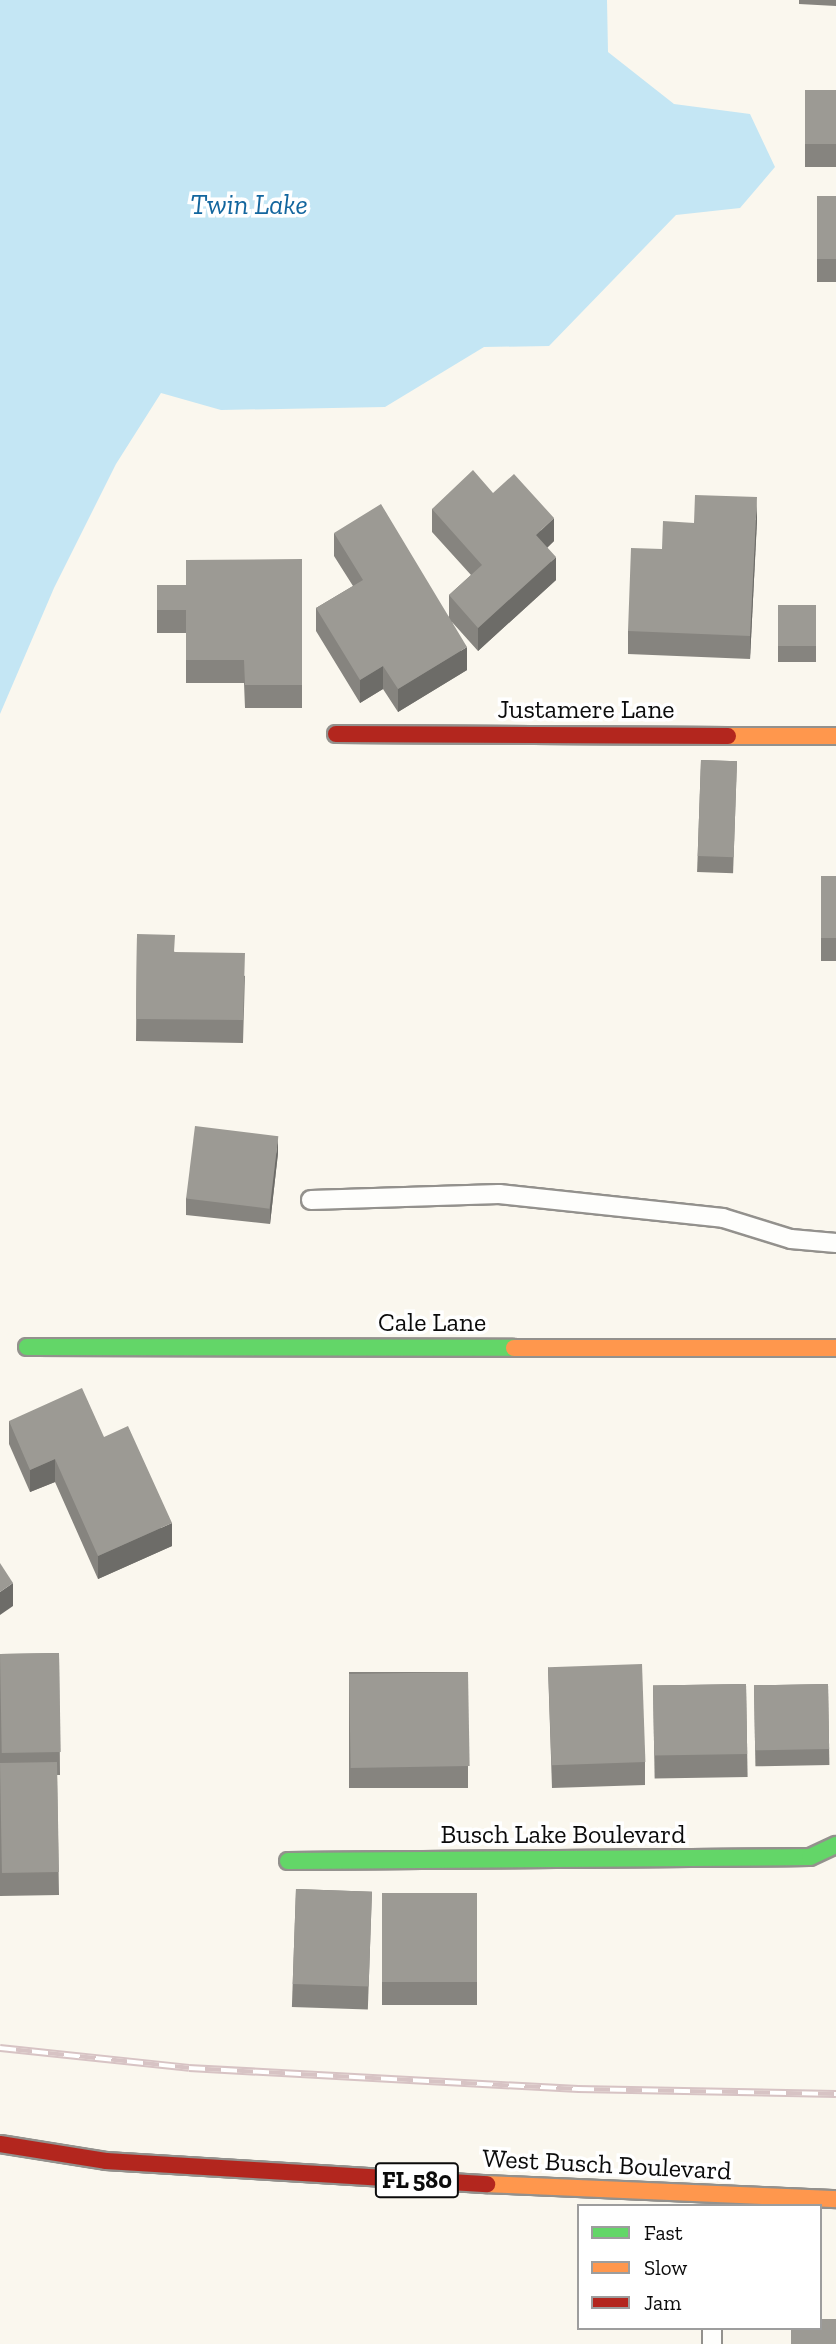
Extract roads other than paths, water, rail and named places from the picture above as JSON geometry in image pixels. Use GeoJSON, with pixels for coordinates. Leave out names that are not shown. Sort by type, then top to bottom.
{"type":"FeatureCollection","features":[{"type":"Feature","properties":{"kind":"street","name":"Justamere Lane"},"geometry":{"type":"LineString","coordinates":[[336,734],[836,736]]}},
{"type":"Feature","properties":{"kind":"street","name":"Cale Lane"},"geometry":{"type":"LineString","coordinates":[[27,1347],[836,1348]]}},
{"type":"Feature","properties":{"kind":"street","name":"Busch Lake Boulevard"},"geometry":{"type":"LineString","coordinates":[[288,1861],[810,1857],[836,1845]]}},
{"type":"Feature","properties":{"kind":"street","name":"West Busch Boulevard"},"geometry":{"type":"LineString","coordinates":[[0,2144],[106,2161],[714,2201],[836,2199]]}},
{"type":"Feature","properties":{"kind":"lane"},"geometry":{"type":"LineString","coordinates":[[311,1200],[499,1194],[723,1217],[790,1239],[836,1242]]}},
{"type":"Feature","properties":{"kind":"water","name":"Twin Lake"},"geometry":{"type":"Polygon","coordinates":[[[0,0],[607,0],[608,52],[674,104],[750,114],[775,167],[740,208],[676,215],[549,346],[484,347],[385,407],[221,410],[161,393],[116,464],[54,588],[0,714],[0,0]]]}},
{"type":"Feature","properties":{"kind":"railway"},"geometry":{"type":"LineString","coordinates":[[0,2048],[189,2068],[578,2089],[836,2094]]}}]}
